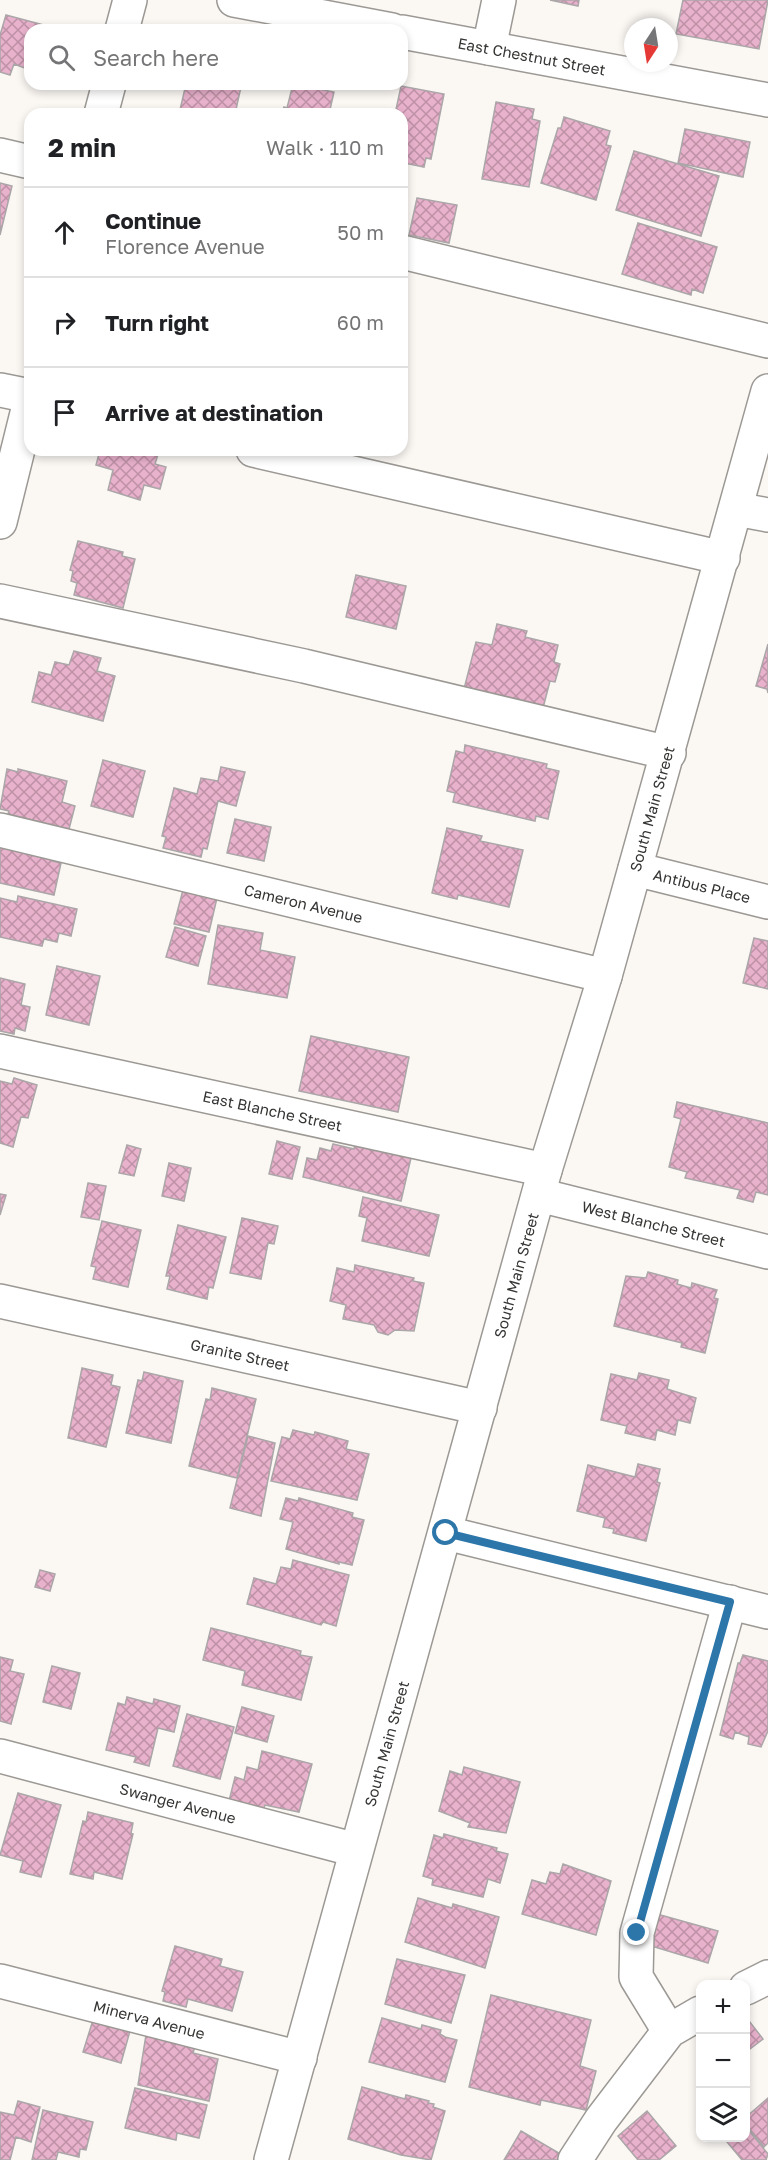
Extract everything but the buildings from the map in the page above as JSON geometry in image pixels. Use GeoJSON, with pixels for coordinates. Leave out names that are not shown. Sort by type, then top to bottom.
{"type":"FeatureCollection","features":[{"type":"Feature","properties":{"kind":"main road"},"geometry":{"type":"LineString","coordinates":[[124,24],[130,0]]}},
{"type":"Feature","properties":{"kind":"main road"},"geometry":{"type":"LineString","coordinates":[[234,0],[360,24]]}},
{"type":"Feature","properties":{"kind":"main road"},"geometry":{"type":"LineString","coordinates":[[489,48],[499,0]]}},
{"type":"Feature","properties":{"kind":"main road","name":"East Chestnut Street"},"geometry":{"type":"LineString","coordinates":[[408,33],[768,100]]}},
{"type":"Feature","properties":{"kind":"main road"},"geometry":{"type":"LineString","coordinates":[[103,108],[107,90]]}},
{"type":"Feature","properties":{"kind":"main road"},"geometry":{"type":"LineString","coordinates":[[0,155],[24,161]]}},
{"type":"Feature","properties":{"kind":"main road"},"geometry":{"type":"LineString","coordinates":[[408,253],[768,341]]}},
{"type":"Feature","properties":{"kind":"main road"},"geometry":{"type":"LineString","coordinates":[[0,390],[24,396]]}},
{"type":"Feature","properties":{"kind":"main road","name":"South Main Street"},"geometry":{"type":"LineString","coordinates":[[271,2160],[542,1182],[605,976],[669,753],[768,391]]}},
{"type":"Feature","properties":{"kind":"main road"},"geometry":{"type":"LineString","coordinates":[[0,522],[24,423]]}},
{"type":"Feature","properties":{"kind":"main road"},"geometry":{"type":"LineString","coordinates":[[279,456],[723,558]]}},
{"type":"Feature","properties":{"kind":"main road"},"geometry":{"type":"LineString","coordinates":[[736,509],[768,515]]}},
{"type":"Feature","properties":{"kind":"main road"},"geometry":{"type":"LineString","coordinates":[[0,601],[304,666],[669,753]]}},
{"type":"Feature","properties":{"kind":"main road","name":"Cameron Avenue"},"geometry":{"type":"LineString","coordinates":[[0,830],[605,976]]}},
{"type":"Feature","properties":{"kind":"main road","name":"Antibus Place"},"geometry":{"type":"LineString","coordinates":[[635,869],[768,902]]}},
{"type":"Feature","properties":{"kind":"main road","name":"East Blanche Street"},"geometry":{"type":"LineString","coordinates":[[0,1051],[542,1182]]}},
{"type":"Feature","properties":{"kind":"main road","name":"West Blanche Street"},"geometry":{"type":"LineString","coordinates":[[542,1182],[768,1252]]}},
{"type":"Feature","properties":{"kind":"main road","name":"Granite Street"},"geometry":{"type":"LineString","coordinates":[[0,1300],[480,1408]]}},
{"type":"Feature","properties":{"kind":"main road"},"geometry":{"type":"LineString","coordinates":[[446,1533],[768,1612]]}},
{"type":"Feature","properties":{"kind":"main road"},"geometry":{"type":"LineString","coordinates":[[669,2031],[636,1977],[637,1933],[730,1602]]}},
{"type":"Feature","properties":{"kind":"main road","name":"Swanger Avenue"},"geometry":{"type":"LineString","coordinates":[[0,1756],[356,1850]]}},
{"type":"Feature","properties":{"kind":"main road"},"geometry":{"type":"LineString","coordinates":[[750,1986],[768,1977]]}},
{"type":"Feature","properties":{"kind":"main road","name":"Minerva Avenue"},"geometry":{"type":"LineString","coordinates":[[0,1982],[300,2058]]}},
{"type":"Feature","properties":{"kind":"main road"},"geometry":{"type":"LineString","coordinates":[[575,2160],[601,2120],[669,2031],[696,2015]]}},
{"type":"Feature","properties":{"kind":"route"},"geometry":{"type":"LineString","coordinates":[[446,1533],[730,1602],[637,1933]]}}]}
